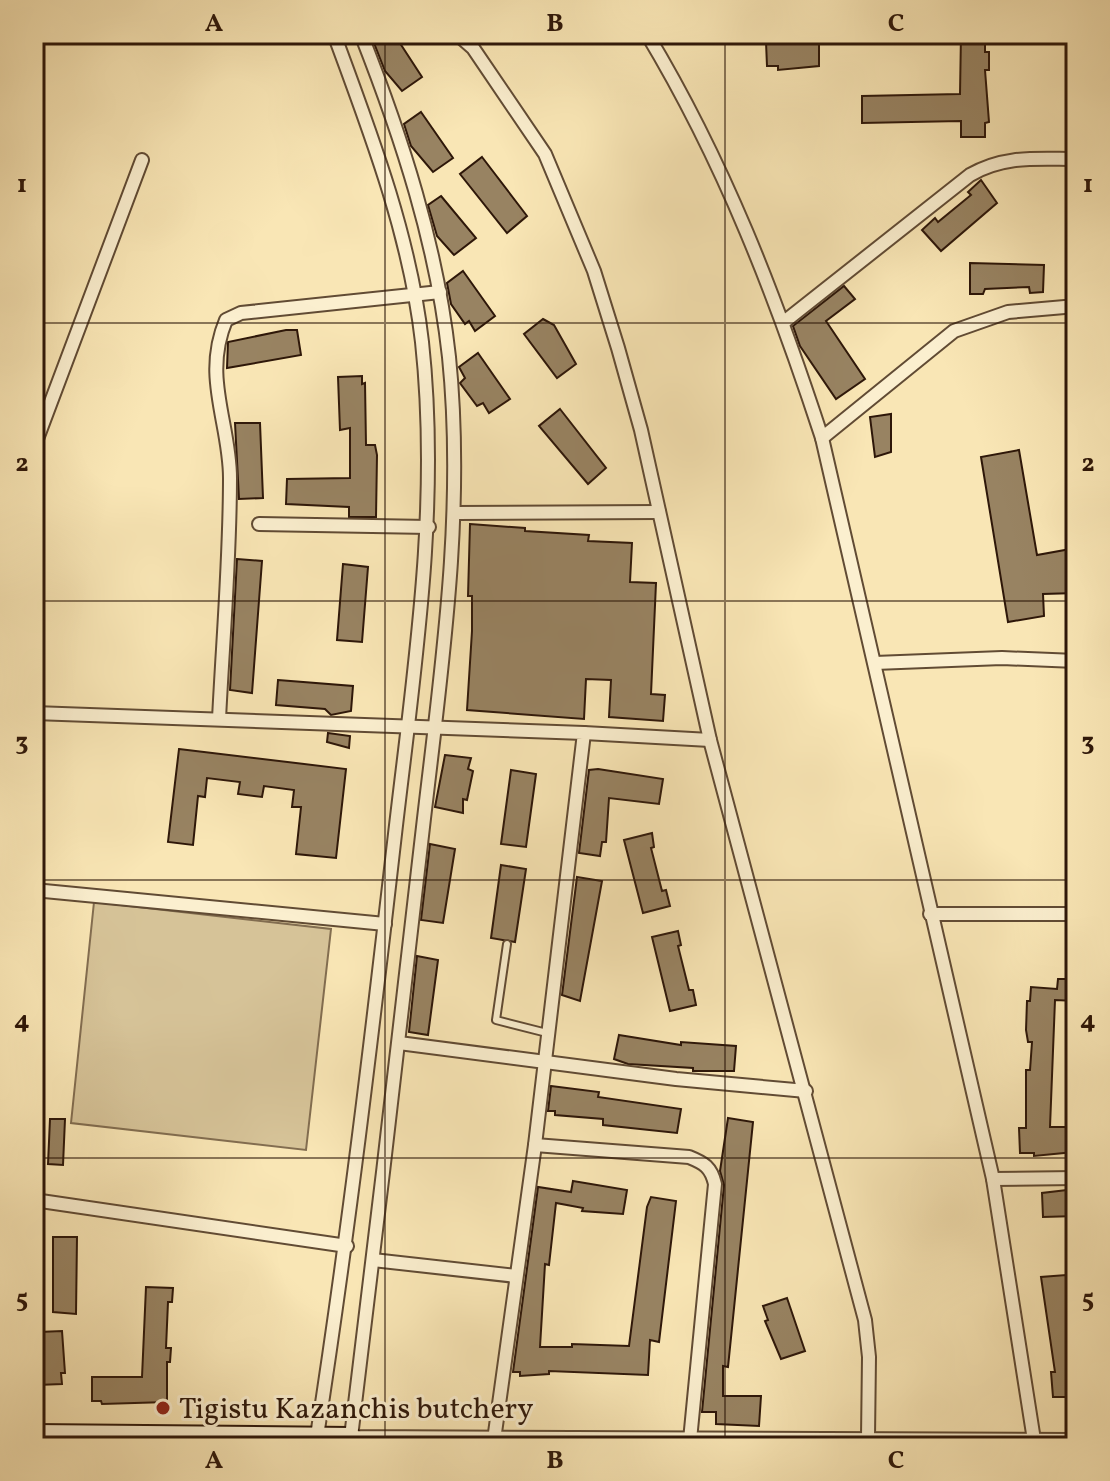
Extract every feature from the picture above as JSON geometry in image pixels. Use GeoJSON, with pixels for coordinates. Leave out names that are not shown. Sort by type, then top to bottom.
{"type":"FeatureCollection","features":[{"type":"Feature","properties":{"kind":"main road"},"geometry":{"type":"LineString","coordinates":[[34,1434],[350,1442]]}},
{"type":"Feature","properties":{"kind":"street"},"geometry":{"type":"LineString","coordinates":[[316,1441],[347,1246],[429,527],[422,345],[415,294],[379,157],[334,34]]}},
{"type":"Feature","properties":{"kind":"street"},"geometry":{"type":"LineString","coordinates":[[361,34],[396,122],[440,292],[449,360],[456,513],[399,1043],[350,1442],[868,1437],[1076,1440]]}},
{"type":"Feature","properties":{"kind":"street"},"geometry":{"type":"LineString","coordinates":[[457,34],[473,48],[539,144],[571,211],[618,348],[659,512],[710,740],[865,1320],[869,1357],[868,1437]]}},
{"type":"Feature","properties":{"kind":"street"},"geometry":{"type":"LineString","coordinates":[[647,34],[725,177],[784,322],[822,438],[993,1179],[1034,1440]]}},
{"type":"Feature","properties":{"kind":"street"},"geometry":{"type":"LineString","coordinates":[[784,322],[980,169],[1006,159],[1076,159]]}},
{"type":"Feature","properties":{"kind":"street"},"geometry":{"type":"LineString","coordinates":[[34,447],[142,160]]}},
{"type":"Feature","properties":{"kind":"street"},"geometry":{"type":"LineString","coordinates":[[219,719],[230,476],[219,419],[217,373],[219,337],[226,320],[241,313],[440,292]]}},
{"type":"Feature","properties":{"kind":"street"},"geometry":{"type":"LineString","coordinates":[[822,438],[954,331],[1008,312],[1076,306]]}},
{"type":"Feature","properties":{"kind":"street"},"geometry":{"type":"LineString","coordinates":[[456,513],[659,512]]}},
{"type":"Feature","properties":{"kind":"street"},"geometry":{"type":"LineString","coordinates":[[259,524],[429,527]]}},
{"type":"Feature","properties":{"kind":"street"},"geometry":{"type":"LineString","coordinates":[[875,663],[1002,658],[1076,661]]}},
{"type":"Feature","properties":{"kind":"street"},"geometry":{"type":"LineString","coordinates":[[34,713],[408,725],[710,740]]}},
{"type":"Feature","properties":{"kind":"street"},"geometry":{"type":"LineString","coordinates":[[494,1440],[535,1145],[584,733]]}},
{"type":"Feature","properties":{"kind":"street"},"geometry":{"type":"LineString","coordinates":[[34,890],[385,924]]}},
{"type":"Feature","properties":{"kind":"street"},"geometry":{"type":"LineString","coordinates":[[930,914],[1076,914]]}},
{"type":"Feature","properties":{"kind":"street"},"geometry":{"type":"LineString","coordinates":[[399,1043],[676,1079],[806,1091]]}},
{"type":"Feature","properties":{"kind":"street"},"geometry":{"type":"LineString","coordinates":[[535,1145],[689,1157],[705,1163],[713,1173],[715,1184],[690,1440]]}},
{"type":"Feature","properties":{"kind":"street"},"geometry":{"type":"LineString","coordinates":[[993,1179],[1076,1178]]}},
{"type":"Feature","properties":{"kind":"street"},"geometry":{"type":"LineString","coordinates":[[34,1200],[347,1246]]}},
{"type":"Feature","properties":{"kind":"street"},"geometry":{"type":"LineString","coordinates":[[373,1260],[516,1276]]}},
{"type":"Feature","properties":{"kind":"lane"},"geometry":{"type":"LineString","coordinates":[[507,944],[496,1020],[547,1033]]}},
{"type":"Feature","properties":{"kind":"shaded area"},"geometry":{"type":"Polygon","coordinates":[[[94,902],[331,929],[306,1150],[71,1123],[94,902]]]}},
{"type":"Feature","properties":{"kind":"building"},"geometry":{"type":"Polygon","coordinates":[[[387,34],[394,34],[422,77],[402,91],[385,71],[374,43],[387,34]]]}},
{"type":"Feature","properties":{"kind":"building"},"geometry":{"type":"Polygon","coordinates":[[[961,34],[985,34],[985,52],[989,52],[989,70],[985,70],[989,122],[985,123],[985,137],[961,137],[961,121],[862,123],[862,96],[960,94],[961,34]]]}},
{"type":"Feature","properties":{"kind":"building"},"geometry":{"type":"Polygon","coordinates":[[[819,41],[819,66],[778,70],[778,66],[767,66],[766,42],[819,41]]]}},
{"type":"Feature","properties":{"kind":"building"},"geometry":{"type":"Polygon","coordinates":[[[421,112],[453,158],[433,172],[411,146],[404,124],[421,112]]]}},
{"type":"Feature","properties":{"kind":"building"},"geometry":{"type":"Polygon","coordinates":[[[482,157],[527,216],[507,233],[460,174],[482,157]]]}},
{"type":"Feature","properties":{"kind":"building"},"geometry":{"type":"Polygon","coordinates":[[[981,180],[997,203],[941,251],[922,230],[935,218],[938,222],[971,195],[968,192],[981,180]]]}},
{"type":"Feature","properties":{"kind":"building"},"geometry":{"type":"Polygon","coordinates":[[[441,196],[476,238],[454,255],[437,236],[428,205],[441,196]]]}},
{"type":"Feature","properties":{"kind":"building"},"geometry":{"type":"Polygon","coordinates":[[[970,263],[1044,265],[1043,292],[1030,293],[1029,287],[985,289],[983,294],[970,294],[970,263]]]}},
{"type":"Feature","properties":{"kind":"building"},"geometry":{"type":"Polygon","coordinates":[[[463,271],[495,316],[475,331],[469,321],[465,324],[451,304],[447,283],[463,271]]]}},
{"type":"Feature","properties":{"kind":"building"},"geometry":{"type":"Polygon","coordinates":[[[844,286],[855,299],[826,321],[865,379],[836,399],[800,346],[793,326],[844,286]]]}},
{"type":"Feature","properties":{"kind":"building"},"geometry":{"type":"Polygon","coordinates":[[[543,319],[554,325],[576,364],[557,378],[524,334],[543,319]]]}},
{"type":"Feature","properties":{"kind":"building"},"geometry":{"type":"Polygon","coordinates":[[[297,330],[301,355],[227,368],[228,342],[297,330]]]}},
{"type":"Feature","properties":{"kind":"building"},"geometry":{"type":"Polygon","coordinates":[[[478,353],[510,399],[489,413],[483,403],[477,406],[460,383],[465,378],[459,367],[478,353]]]}},
{"type":"Feature","properties":{"kind":"building"},"geometry":{"type":"Polygon","coordinates":[[[362,376],[362,384],[365,383],[366,445],[375,445],[377,455],[376,517],[349,517],[349,507],[286,504],[287,479],[350,478],[350,428],[340,430],[338,377],[362,376]]]}},
{"type":"Feature","properties":{"kind":"building"},"geometry":{"type":"Polygon","coordinates":[[[560,409],[606,468],[588,484],[539,426],[560,409]]]}},
{"type":"Feature","properties":{"kind":"building"},"geometry":{"type":"Polygon","coordinates":[[[891,414],[891,452],[875,457],[870,417],[891,414]]]}},
{"type":"Feature","properties":{"kind":"building"},"geometry":{"type":"Polygon","coordinates":[[[235,423],[260,423],[263,498],[239,499],[235,423]]]}},
{"type":"Feature","properties":{"kind":"building"},"geometry":{"type":"Polygon","coordinates":[[[1019,450],[1037,555],[1076,548],[1076,593],[1043,594],[1044,616],[1008,622],[981,457],[1019,450]]]}},
{"type":"Feature","properties":{"kind":"building"},"geometry":{"type":"Polygon","coordinates":[[[470,524],[589,535],[588,541],[632,543],[630,582],[656,583],[651,694],[665,695],[663,721],[609,717],[611,680],[586,679],[584,719],[467,710],[472,631],[472,596],[468,596],[470,524]]]}},
{"type":"Feature","properties":{"kind":"building"},"geometry":{"type":"Polygon","coordinates":[[[237,559],[262,561],[252,693],[230,690],[237,559]]]}},
{"type":"Feature","properties":{"kind":"building"},"geometry":{"type":"Polygon","coordinates":[[[343,564],[368,567],[362,642],[337,640],[343,564]]]}},
{"type":"Feature","properties":{"kind":"building"},"geometry":{"type":"Polygon","coordinates":[[[278,680],[353,686],[351,711],[331,715],[325,709],[276,705],[278,680]]]}},
{"type":"Feature","properties":{"kind":"building"},"geometry":{"type":"Polygon","coordinates":[[[328,733],[350,736],[349,748],[327,742],[328,733]]]}},
{"type":"Feature","properties":{"kind":"building"},"geometry":{"type":"Polygon","coordinates":[[[179,749],[346,769],[336,858],[296,854],[301,807],[292,807],[294,790],[264,786],[262,797],[238,794],[240,782],[207,778],[205,797],[198,796],[193,845],[168,842],[179,749]]]}},
{"type":"Feature","properties":{"kind":"building"},"geometry":{"type":"Polygon","coordinates":[[[445,755],[471,758],[468,769],[473,771],[467,800],[463,799],[463,813],[435,807],[445,755]]]}},
{"type":"Feature","properties":{"kind":"building"},"geometry":{"type":"Polygon","coordinates":[[[511,770],[536,774],[526,847],[501,844],[511,770]]]}},
{"type":"Feature","properties":{"kind":"building"},"geometry":{"type":"Polygon","coordinates":[[[589,770],[663,779],[659,804],[609,798],[606,842],[602,842],[600,856],[579,853],[589,770]]]}},
{"type":"Feature","properties":{"kind":"building"},"geometry":{"type":"Polygon","coordinates":[[[652,833],[654,847],[651,848],[662,891],[666,890],[670,906],[643,913],[624,840],[652,833]]]}},
{"type":"Feature","properties":{"kind":"building"},"geometry":{"type":"Polygon","coordinates":[[[430,844],[455,849],[443,923],[421,920],[430,844]]]}},
{"type":"Feature","properties":{"kind":"building"},"geometry":{"type":"Polygon","coordinates":[[[501,865],[526,869],[515,942],[491,938],[501,865]]]}},
{"type":"Feature","properties":{"kind":"building"},"geometry":{"type":"Polygon","coordinates":[[[577,877],[602,881],[580,1001],[562,995],[577,877]]]}},
{"type":"Feature","properties":{"kind":"building"},"geometry":{"type":"Polygon","coordinates":[[[678,931],[681,945],[678,946],[696,1005],[670,1011],[652,937],[678,931]]]}},
{"type":"Feature","properties":{"kind":"building"},"geometry":{"type":"Polygon","coordinates":[[[417,956],[438,960],[428,1035],[409,1032],[417,956]]]}},
{"type":"Feature","properties":{"kind":"building"},"geometry":{"type":"Polygon","coordinates":[[[1058,979],[1076,979],[1076,1001],[1055,1000],[1050,1127],[1074,1127],[1074,1152],[1034,1156],[1034,1153],[1020,1153],[1019,1128],[1026,1128],[1026,1070],[1030,1070],[1032,1042],[1028,1042],[1026,1030],[1027,1001],[1030,1001],[1031,987],[1057,989],[1058,979]]]}},
{"type":"Feature","properties":{"kind":"building"},"geometry":{"type":"Polygon","coordinates":[[[619,1035],[681,1045],[681,1042],[736,1046],[734,1071],[693,1071],[693,1068],[628,1064],[614,1059],[619,1035]]]}},
{"type":"Feature","properties":{"kind":"building"},"geometry":{"type":"Polygon","coordinates":[[[551,1086],[599,1092],[598,1097],[681,1109],[677,1133],[603,1125],[603,1119],[555,1115],[555,1111],[548,1111],[551,1086]]]}},
{"type":"Feature","properties":{"kind":"building"},"geometry":{"type":"Polygon","coordinates":[[[728,1118],[753,1122],[728,1367],[723,1366],[723,1396],[761,1396],[759,1426],[716,1424],[716,1412],[702,1412],[724,1185],[720,1171],[728,1118]]]}},
{"type":"Feature","properties":{"kind":"building"},"geometry":{"type":"Polygon","coordinates":[[[50,1119],[65,1119],[63,1165],[48,1164],[50,1119]]]}},
{"type":"Feature","properties":{"kind":"building"},"geometry":{"type":"Polygon","coordinates":[[[573,1181],[627,1190],[623,1214],[582,1211],[583,1208],[556,1203],[549,1265],[545,1264],[540,1347],[572,1347],[572,1344],[629,1346],[647,1207],[651,1197],[676,1201],[659,1342],[650,1340],[648,1375],[549,1371],[549,1374],[520,1376],[520,1372],[513,1372],[538,1187],[571,1192],[573,1181]]]}},
{"type":"Feature","properties":{"kind":"building"},"geometry":{"type":"Polygon","coordinates":[[[1076,1192],[1076,1216],[1043,1217],[1042,1193],[1076,1192]]]}},
{"type":"Feature","properties":{"kind":"building"},"geometry":{"type":"Polygon","coordinates":[[[53,1237],[77,1237],[76,1314],[53,1312],[53,1237]]]}},
{"type":"Feature","properties":{"kind":"building"},"geometry":{"type":"Polygon","coordinates":[[[1066,1275],[1076,1355],[1076,1397],[1053,1397],[1051,1372],[1055,1372],[1041,1277],[1066,1275]]]}},
{"type":"Feature","properties":{"kind":"building"},"geometry":{"type":"Polygon","coordinates":[[[146,1287],[173,1288],[172,1302],[168,1302],[166,1348],[171,1348],[170,1362],[167,1362],[167,1402],[102,1404],[101,1401],[92,1401],[92,1377],[142,1377],[146,1287]]]}},
{"type":"Feature","properties":{"kind":"building"},"geometry":{"type":"Polygon","coordinates":[[[787,1298],[805,1351],[781,1359],[765,1321],[768,1320],[763,1306],[787,1298]]]}},
{"type":"Feature","properties":{"kind":"building"},"geometry":{"type":"Polygon","coordinates":[[[62,1331],[65,1373],[61,1373],[62,1384],[37,1385],[39,1332],[62,1331]]]}},
{"type":"Feature","properties":{"kind":"place","name":"Tigistu Kazanchis butchery"},"geometry":{"type":"Point","coordinates":[163,1408]}}]}
